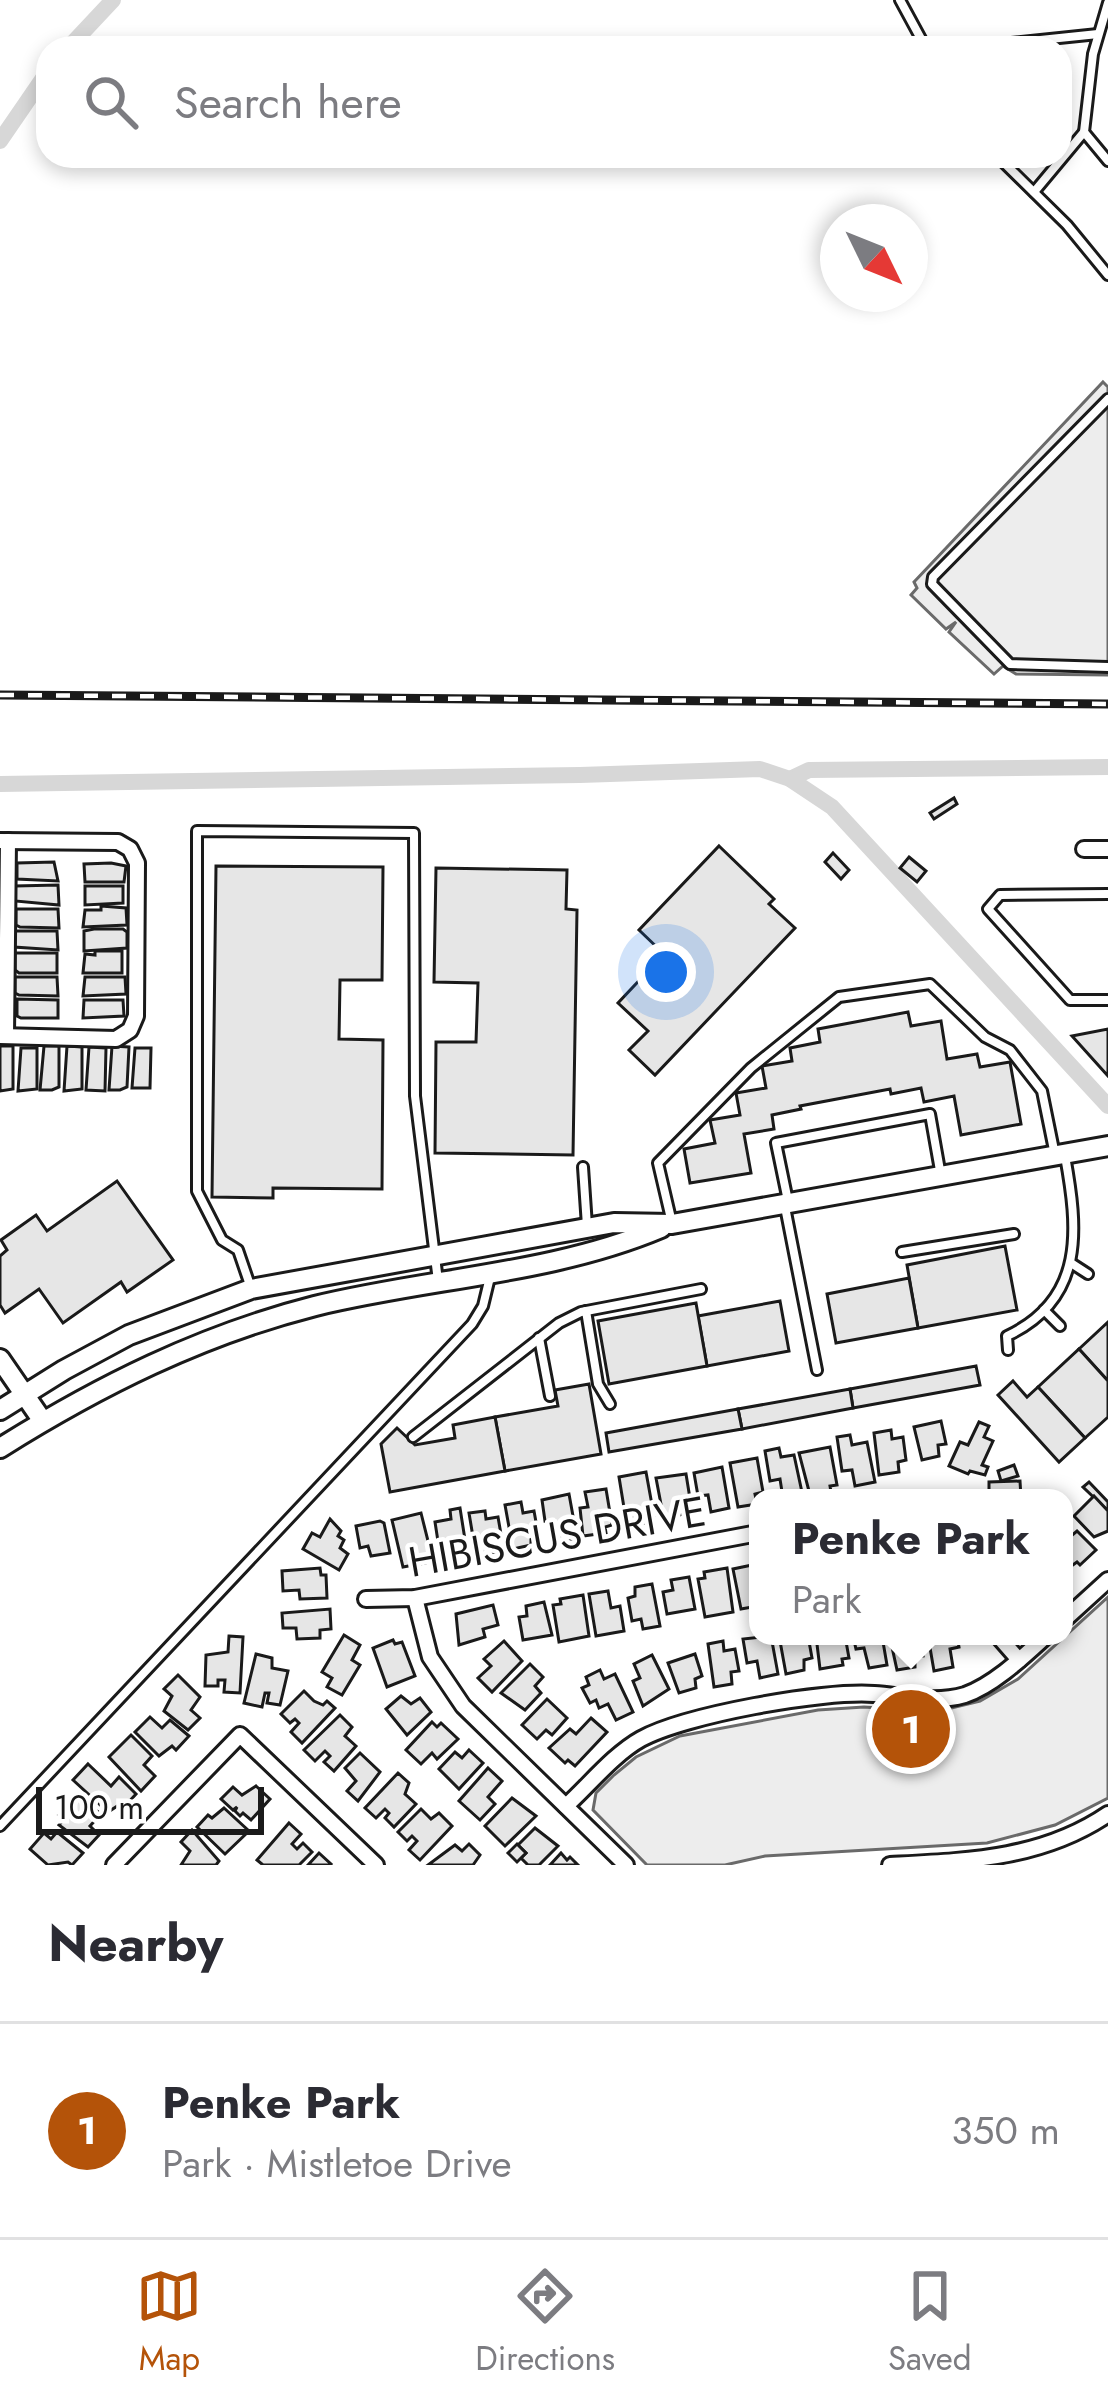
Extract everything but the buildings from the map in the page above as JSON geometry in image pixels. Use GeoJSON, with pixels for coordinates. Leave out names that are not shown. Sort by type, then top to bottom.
{"type":"FeatureCollection","features":[{"type":"Feature","properties":{"kind":"main road"},"geometry":{"type":"LineString","coordinates":[[8,1400],[129,1335],[251,1289],[614,1223],[672,1224],[1108,1147]]}},
{"type":"Feature","properties":{"kind":"main road"},"geometry":{"type":"LineString","coordinates":[[0,1448],[126,1375],[212,1337],[316,1306],[614,1248],[672,1224]]}},
{"type":"Feature","properties":{"kind":"main road"},"geometry":{"type":"LineString","coordinates":[[0,1359],[8,1400],[34,1426]]}},
{"type":"Feature","properties":{"kind":"street"},"geometry":{"type":"LineString","coordinates":[[4,841],[118,842],[130,849],[137,863],[136,1016],[130,1030],[116,1039],[3,1036],[4,841]]}},
{"type":"Feature","properties":{"kind":"street"},"geometry":{"type":"LineString","coordinates":[[1084,849],[1108,849]]}},
{"type":"Feature","properties":{"kind":"street","name":"HIBISCUS DRIVE"},"geometry":{"type":"LineString","coordinates":[[366,1600],[415,1598],[749,1535]]}},
{"type":"Feature","properties":{"kind":"street"},"geometry":{"type":"LineString","coordinates":[[1073,1612],[1108,1580]]}},
{"type":"Feature","properties":{"kind":"street"},"geometry":{"type":"LineString","coordinates":[[415,1598],[430,1658],[463,1706],[626,1865]]}},
{"type":"Feature","properties":{"kind":"street"},"geometry":{"type":"LineString","coordinates":[[1006,1645],[1019,1660]]}},
{"type":"Feature","properties":{"kind":"street"},"geometry":{"type":"LineString","coordinates":[[566,1806],[639,1740],[687,1721],[819,1696],[872,1693],[918,1700],[966,1694],[1036,1645]]}},
{"type":"Feature","properties":{"kind":"street"},"geometry":{"type":"LineString","coordinates":[[115,1865],[240,1736],[376,1865]]}},
{"type":"Feature","properties":{"kind":"street"},"geometry":{"type":"LineString","coordinates":[[890,1865],[1004,1856],[1048,1845],[1108,1814]]}},
{"type":"Feature","properties":{"kind":"lane"},"geometry":{"type":"LineString","coordinates":[[900,0],[920,36]]}},
{"type":"Feature","properties":{"kind":"lane"},"geometry":{"type":"LineString","coordinates":[[1072,146],[1084,132],[1098,34],[1108,3]]}},
{"type":"Feature","properties":{"kind":"lane"},"geometry":{"type":"LineString","coordinates":[[1072,37],[1098,34]]}},
{"type":"Feature","properties":{"kind":"lane"},"geometry":{"type":"LineString","coordinates":[[1084,132],[1108,161]]}},
{"type":"Feature","properties":{"kind":"lane"},"geometry":{"type":"LineString","coordinates":[[1009,168],[1108,275]]}},
{"type":"Feature","properties":{"kind":"lane"},"geometry":{"type":"LineString","coordinates":[[1034,192],[1054,168]]}},
{"type":"Feature","properties":{"kind":"lane"},"geometry":{"type":"LineString","coordinates":[[1108,399],[932,584],[1010,664],[1108,667]]}},
{"type":"Feature","properties":{"kind":"lane"},"geometry":{"type":"LineString","coordinates":[[251,1289],[238,1250],[221,1240],[197,1191],[197,831],[414,833],[415,1096],[438,1282]]}},
{"type":"Feature","properties":{"kind":"lane"},"geometry":{"type":"LineString","coordinates":[[1108,894],[1000,895],[988,909],[1070,1000],[1108,1000]]}},
{"type":"Feature","properties":{"kind":"lane"},"geometry":{"type":"LineString","coordinates":[[672,1224],[658,1163],[751,1068],[839,997],[930,984],[985,1036],[1010,1050],[1042,1091],[1076,1221],[1067,1276],[1044,1310],[1029,1325],[1007,1336],[1008,1350]]}},
{"type":"Feature","properties":{"kind":"lane"},"geometry":{"type":"LineString","coordinates":[[817,1370],[776,1143],[930,1114],[941,1177]]}},
{"type":"Feature","properties":{"kind":"lane"},"geometry":{"type":"LineString","coordinates":[[583,1167],[587,1228]]}},
{"type":"Feature","properties":{"kind":"lane"},"geometry":{"type":"LineString","coordinates":[[902,1252],[1014,1234]]}},
{"type":"Feature","properties":{"kind":"lane"},"geometry":{"type":"LineString","coordinates":[[1071,1263],[1088,1274]]}},
{"type":"Feature","properties":{"kind":"lane"},"geometry":{"type":"LineString","coordinates":[[0,1826],[472,1324],[483,1306],[492,1272]]}},
{"type":"Feature","properties":{"kind":"lane"},"geometry":{"type":"LineString","coordinates":[[413,1437],[559,1323],[586,1311],[701,1289]]}},
{"type":"Feature","properties":{"kind":"lane"},"geometry":{"type":"LineString","coordinates":[[1044,1310],[1060,1326]]}},
{"type":"Feature","properties":{"kind":"lane"},"geometry":{"type":"LineString","coordinates":[[586,1311],[598,1384],[610,1404]]}},
{"type":"Feature","properties":{"kind":"lane"},"geometry":{"type":"LineString","coordinates":[[538,1338],[550,1396]]}},
{"type":"Feature","properties":{"kind":"shaded area"},"geometry":{"type":"Polygon","coordinates":[[[1103,382],[1108,387],[1108,675],[1016,674],[1003,666],[994,674],[949,632],[956,622],[946,629],[911,595],[917,588],[914,582],[1103,382]]]}},
{"type":"Feature","properties":{"kind":"shaded area"},"geometry":{"type":"Polygon","coordinates":[[[1108,1597],[1108,1798],[1055,1825],[987,1843],[765,1856],[725,1865],[647,1865],[593,1810],[596,1793],[614,1775],[636,1757],[680,1736],[818,1710],[864,1707],[935,1712],[980,1701],[1018,1679],[1055,1645],[1073,1645],[1073,1629],[1108,1597]]]}},
{"type":"Feature","properties":{"kind":"waterway"},"geometry":{"type":"LineString","coordinates":[[79,36],[113,0]]}},
{"type":"Feature","properties":{"kind":"waterway"},"geometry":{"type":"LineString","coordinates":[[0,141],[36,88]]}},
{"type":"Feature","properties":{"kind":"waterway"},"geometry":{"type":"LineString","coordinates":[[790,779],[809,770],[1108,767]]}},
{"type":"Feature","properties":{"kind":"waterway"},"geometry":{"type":"LineString","coordinates":[[0,784],[760,769],[790,779],[832,807],[1108,1106]]}},
{"type":"Feature","properties":{"kind":"railway"},"geometry":{"type":"LineString","coordinates":[[0,695],[1108,704]]}},
{"type":"Feature","properties":{"kind":"place","name":"Penke Park"},"geometry":{"type":"Point","coordinates":[911,1729]}}]}
